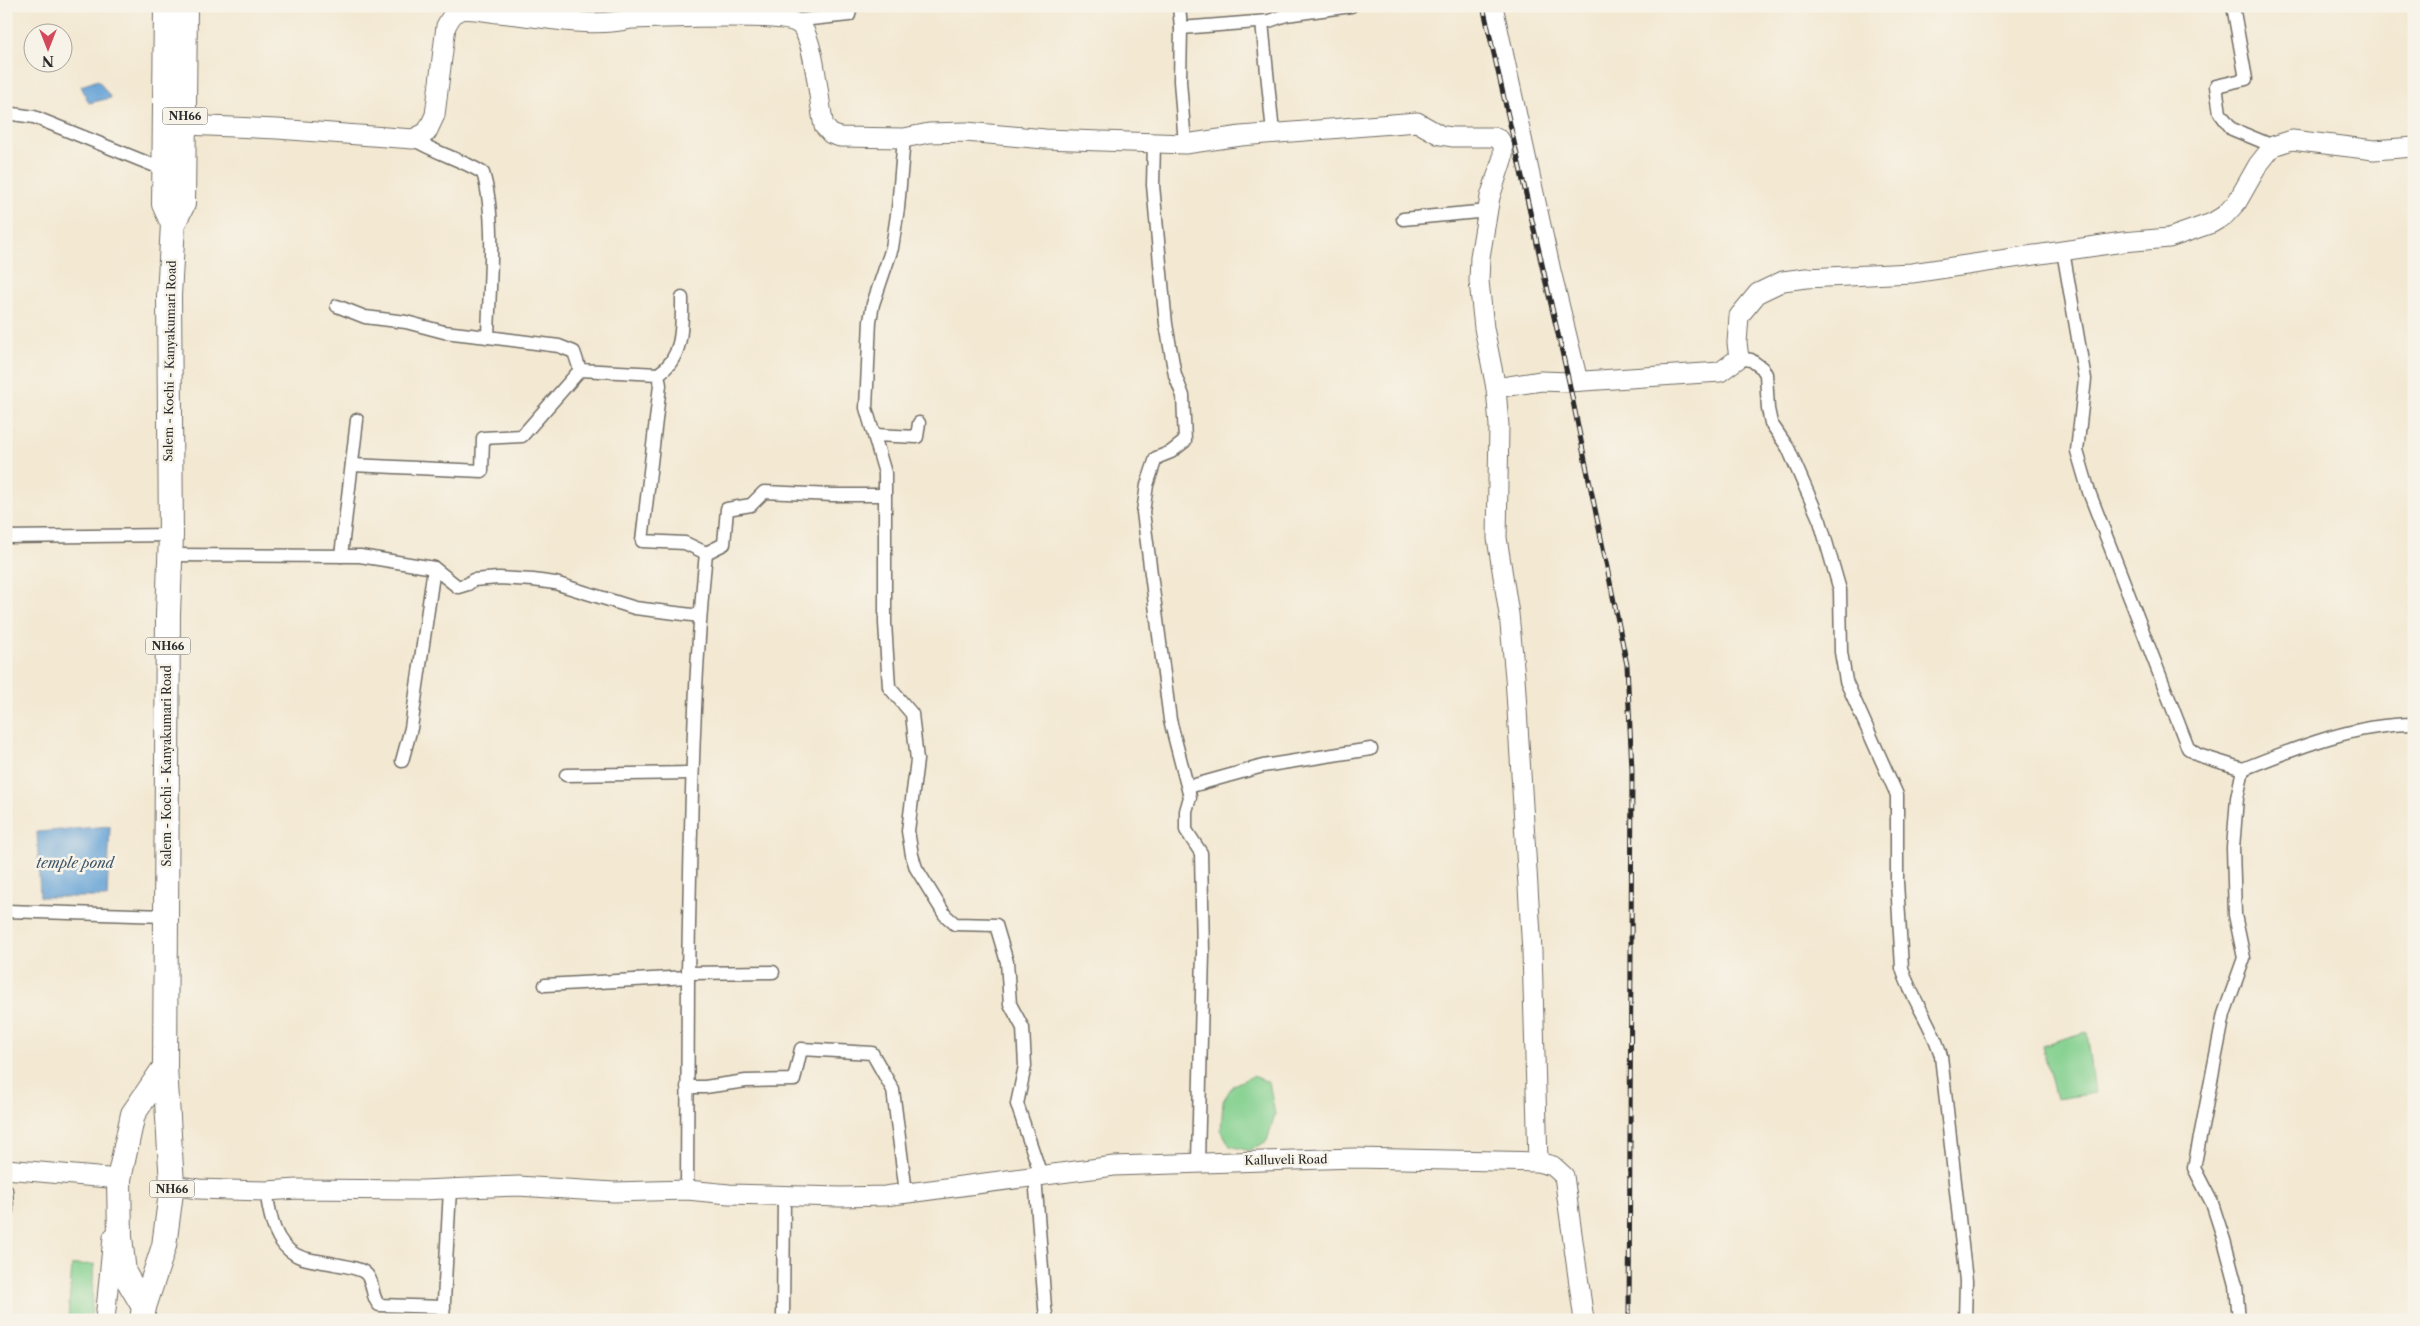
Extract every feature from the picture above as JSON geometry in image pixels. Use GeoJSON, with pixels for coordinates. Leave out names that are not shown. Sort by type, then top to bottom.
{"type":"FeatureCollection","features":[{"type":"Feature","properties":{"kind":"highway","name":"Salem - Kochi - Kanyakumari Road"},"geometry":{"type":"LineString","coordinates":[[166,6],[164,204],[173,224]]}},
{"type":"Feature","properties":{"kind":"highway","name":"Salem - Kochi - Kanyakumari Road"},"geometry":{"type":"LineString","coordinates":[[165,1067],[170,545],[169,296],[173,224],[183,204],[186,6]]}},
{"type":"Feature","properties":{"kind":"highway"},"geometry":{"type":"LineString","coordinates":[[143,1314],[124,1273],[120,1237],[119,1179],[133,1114],[165,1067]]}},
{"type":"Feature","properties":{"kind":"highway","name":"NH66"},"geometry":{"type":"LineString","coordinates":[[143,1314],[164,1246],[172,1184],[165,1067]]}},
{"type":"Feature","properties":{"kind":"street"},"geometry":{"type":"LineString","coordinates":[[421,139],[435,115],[446,26],[452,16],[462,10],[604,23],[631,19],[751,17],[792,20],[849,15],[852,6]]}},
{"type":"Feature","properties":{"kind":"street"},"geometry":{"type":"LineString","coordinates":[[1178,6],[1181,28],[1180,81],[1185,144]]}},
{"type":"Feature","properties":{"kind":"street"},"geometry":{"type":"LineString","coordinates":[[1181,28],[1262,22],[1286,15],[1351,6]]}},
{"type":"Feature","properties":{"kind":"street"},"geometry":{"type":"LineString","coordinates":[[1493,6],[1551,271],[1578,380]]}},
{"type":"Feature","properties":{"kind":"street"},"geometry":{"type":"LineString","coordinates":[[2233,6],[2246,79],[2216,86],[2220,112],[2232,129],[2273,146]]}},
{"type":"Feature","properties":{"kind":"street"},"geometry":{"type":"LineString","coordinates":[[792,20],[801,26],[809,40],[824,126],[831,134],[864,138],[904,138],[929,133],[966,132],[1045,139],[1185,144],[1273,134],[1417,122],[1440,135],[1452,137],[1494,136],[1500,140],[1502,157],[1488,211],[1478,280],[1484,328],[1496,388],[1499,426],[1497,538],[1509,614],[1515,677],[1532,951],[1538,1162],[1554,1166],[1564,1176],[1584,1320]]}},
{"type":"Feature","properties":{"kind":"street"},"geometry":{"type":"LineString","coordinates":[[1262,22],[1273,134]]}},
{"type":"Feature","properties":{"kind":"street"},"geometry":{"type":"LineString","coordinates":[[6,113],[34,117],[165,170]]}},
{"type":"Feature","properties":{"kind":"street"},"geometry":{"type":"LineString","coordinates":[[185,125],[421,139],[483,173],[489,192],[490,214],[488,337]]}},
{"type":"Feature","properties":{"kind":"street"},"geometry":{"type":"LineString","coordinates":[[904,138],[898,208],[892,248],[873,304],[870,321],[866,408],[876,435],[885,473],[887,667],[889,687],[912,714],[917,760],[908,831],[916,868],[945,915],[955,924],[996,925],[1007,962],[1010,1004],[1023,1028],[1026,1066],[1017,1104],[1038,1175],[1044,1308],[1047,1320]]}},
{"type":"Feature","properties":{"kind":"street"},"geometry":{"type":"LineString","coordinates":[[1739,358],[1737,343],[1739,316],[1758,293],[1783,281],[1806,278],[1912,273],[2169,238],[2212,223],[2225,215],[2237,202],[2258,165],[2273,146],[2292,140],[2374,150],[2414,147]]}},
{"type":"Feature","properties":{"kind":"street"},"geometry":{"type":"LineString","coordinates":[[1154,144],[1153,185],[1166,324],[1182,396],[1185,440],[1170,452],[1156,458],[1143,512],[1170,720],[1190,797],[1186,810],[1186,830],[1195,840],[1201,853],[1203,953],[1198,1162]]}},
{"type":"Feature","properties":{"kind":"street"},"geometry":{"type":"LineString","coordinates":[[1403,219],[1488,211]]}},
{"type":"Feature","properties":{"kind":"street"},"geometry":{"type":"LineString","coordinates":[[2064,251],[2085,379],[2077,451],[2089,492],[2188,748],[2198,755],[2242,769],[2300,747],[2367,729],[2414,724]]}},
{"type":"Feature","properties":{"kind":"street"},"geometry":{"type":"LineString","coordinates":[[580,370],[658,374],[670,367],[682,336],[682,298]]}},
{"type":"Feature","properties":{"kind":"street"},"geometry":{"type":"LineString","coordinates":[[337,306],[364,317],[406,322],[444,332],[559,346],[574,352],[580,370]]}},
{"type":"Feature","properties":{"kind":"street"},"geometry":{"type":"LineString","coordinates":[[1496,388],[1541,380],[1569,382],[1720,372],[1739,358],[1751,360],[1762,368],[1766,374],[1768,410],[1771,423],[1788,448],[1820,521],[1840,590],[1841,652],[1846,681],[1897,795],[1897,882],[1902,968],[1906,982],[1935,1036],[1941,1056],[1966,1281],[1965,1320]]}},
{"type":"Feature","properties":{"kind":"street"},"geometry":{"type":"LineString","coordinates":[[352,465],[482,471],[483,438],[522,436],[580,370]]}},
{"type":"Feature","properties":{"kind":"street"},"geometry":{"type":"LineString","coordinates":[[658,374],[660,385],[642,541],[685,543],[706,553]]}},
{"type":"Feature","properties":{"kind":"street"},"geometry":{"type":"LineString","coordinates":[[341,556],[357,420]]}},
{"type":"Feature","properties":{"kind":"street"},"geometry":{"type":"LineString","coordinates":[[876,435],[917,437],[919,423]]}},
{"type":"Feature","properties":{"kind":"street"},"geometry":{"type":"LineString","coordinates":[[706,553],[724,544],[727,509],[751,505],[764,492],[886,495]]}},
{"type":"Feature","properties":{"kind":"street"},"geometry":{"type":"LineString","coordinates":[[6,537],[360,556],[434,568],[458,587],[468,584],[473,580],[499,578],[533,580],[555,583],[635,608],[700,616]]}},
{"type":"Feature","properties":{"kind":"street"},"geometry":{"type":"LineString","coordinates":[[687,1190],[688,975],[692,773],[700,616],[706,553]]}},
{"type":"Feature","properties":{"kind":"street"},"geometry":{"type":"LineString","coordinates":[[402,761],[411,728],[434,568]]}},
{"type":"Feature","properties":{"kind":"street"},"geometry":{"type":"LineString","coordinates":[[1188,787],[1264,766],[1371,749]]}},
{"type":"Feature","properties":{"kind":"street"},"geometry":{"type":"LineString","coordinates":[[2239,1320],[2236,1285],[2224,1240],[2212,1203],[2194,1168],[2224,1014],[2244,958],[2235,915],[2233,848],[2237,798],[2242,769]]}},
{"type":"Feature","properties":{"kind":"street"},"geometry":{"type":"LineString","coordinates":[[566,775],[692,773]]}},
{"type":"Feature","properties":{"kind":"street"},"geometry":{"type":"LineString","coordinates":[[6,911],[165,916]]}},
{"type":"Feature","properties":{"kind":"street"},"geometry":{"type":"LineString","coordinates":[[545,986],[688,975],[773,972]]}},
{"type":"Feature","properties":{"kind":"street"},"geometry":{"type":"LineString","coordinates":[[687,1087],[705,1087],[746,1081],[794,1080],[801,1049],[872,1054],[893,1090],[906,1193]]}},
{"type":"Feature","properties":{"kind":"street","name":"Kalluveli Road"},"geometry":{"type":"LineString","coordinates":[[172,1184],[198,1189],[266,1191],[298,1189],[450,1189],[518,1186],[614,1192],[687,1190],[784,1196],[840,1197],[906,1193],[1114,1166],[1354,1158],[1538,1162]]}},
{"type":"Feature","properties":{"kind":"street"},"geometry":{"type":"LineString","coordinates":[[6,1170],[119,1179],[105,1320]]}},
{"type":"Feature","properties":{"kind":"street"},"geometry":{"type":"LineString","coordinates":[[266,1191],[272,1225],[282,1244],[297,1256],[355,1268],[365,1273],[370,1280],[374,1300],[379,1306],[444,1314],[450,1189]]}},
{"type":"Feature","properties":{"kind":"street"},"geometry":{"type":"LineString","coordinates":[[6,1190],[7,1210]]}},
{"type":"Feature","properties":{"kind":"street"},"geometry":{"type":"LineString","coordinates":[[783,1320],[784,1196]]}},
{"type":"Feature","properties":{"kind":"green space"},"geometry":{"type":"Polygon","coordinates":[[[2087,1032],[2095,1093],[2056,1099],[2042,1045],[2087,1032]]]}},
{"type":"Feature","properties":{"kind":"green space"},"geometry":{"type":"Polygon","coordinates":[[[1253,1076],[1269,1082],[1275,1114],[1267,1141],[1250,1151],[1230,1146],[1221,1130],[1223,1101],[1233,1085],[1253,1076]]]}},
{"type":"Feature","properties":{"kind":"green space"},"geometry":{"type":"Polygon","coordinates":[[[94,1264],[91,1320],[68,1320],[72,1265],[94,1264]]]}},
{"type":"Feature","properties":{"kind":"water"},"geometry":{"type":"Polygon","coordinates":[[[98,80],[111,98],[89,103],[81,86],[98,80]]]}},
{"type":"Feature","properties":{"kind":"water","name":"temple pond"},"geometry":{"type":"Polygon","coordinates":[[[110,826],[107,897],[40,897],[37,832],[110,826]]]}},
{"type":"Feature","properties":{"kind":"railway"},"geometry":{"type":"LineString","coordinates":[[1483,6],[1569,382],[1627,665],[1632,770],[1629,1320]]}}]}
